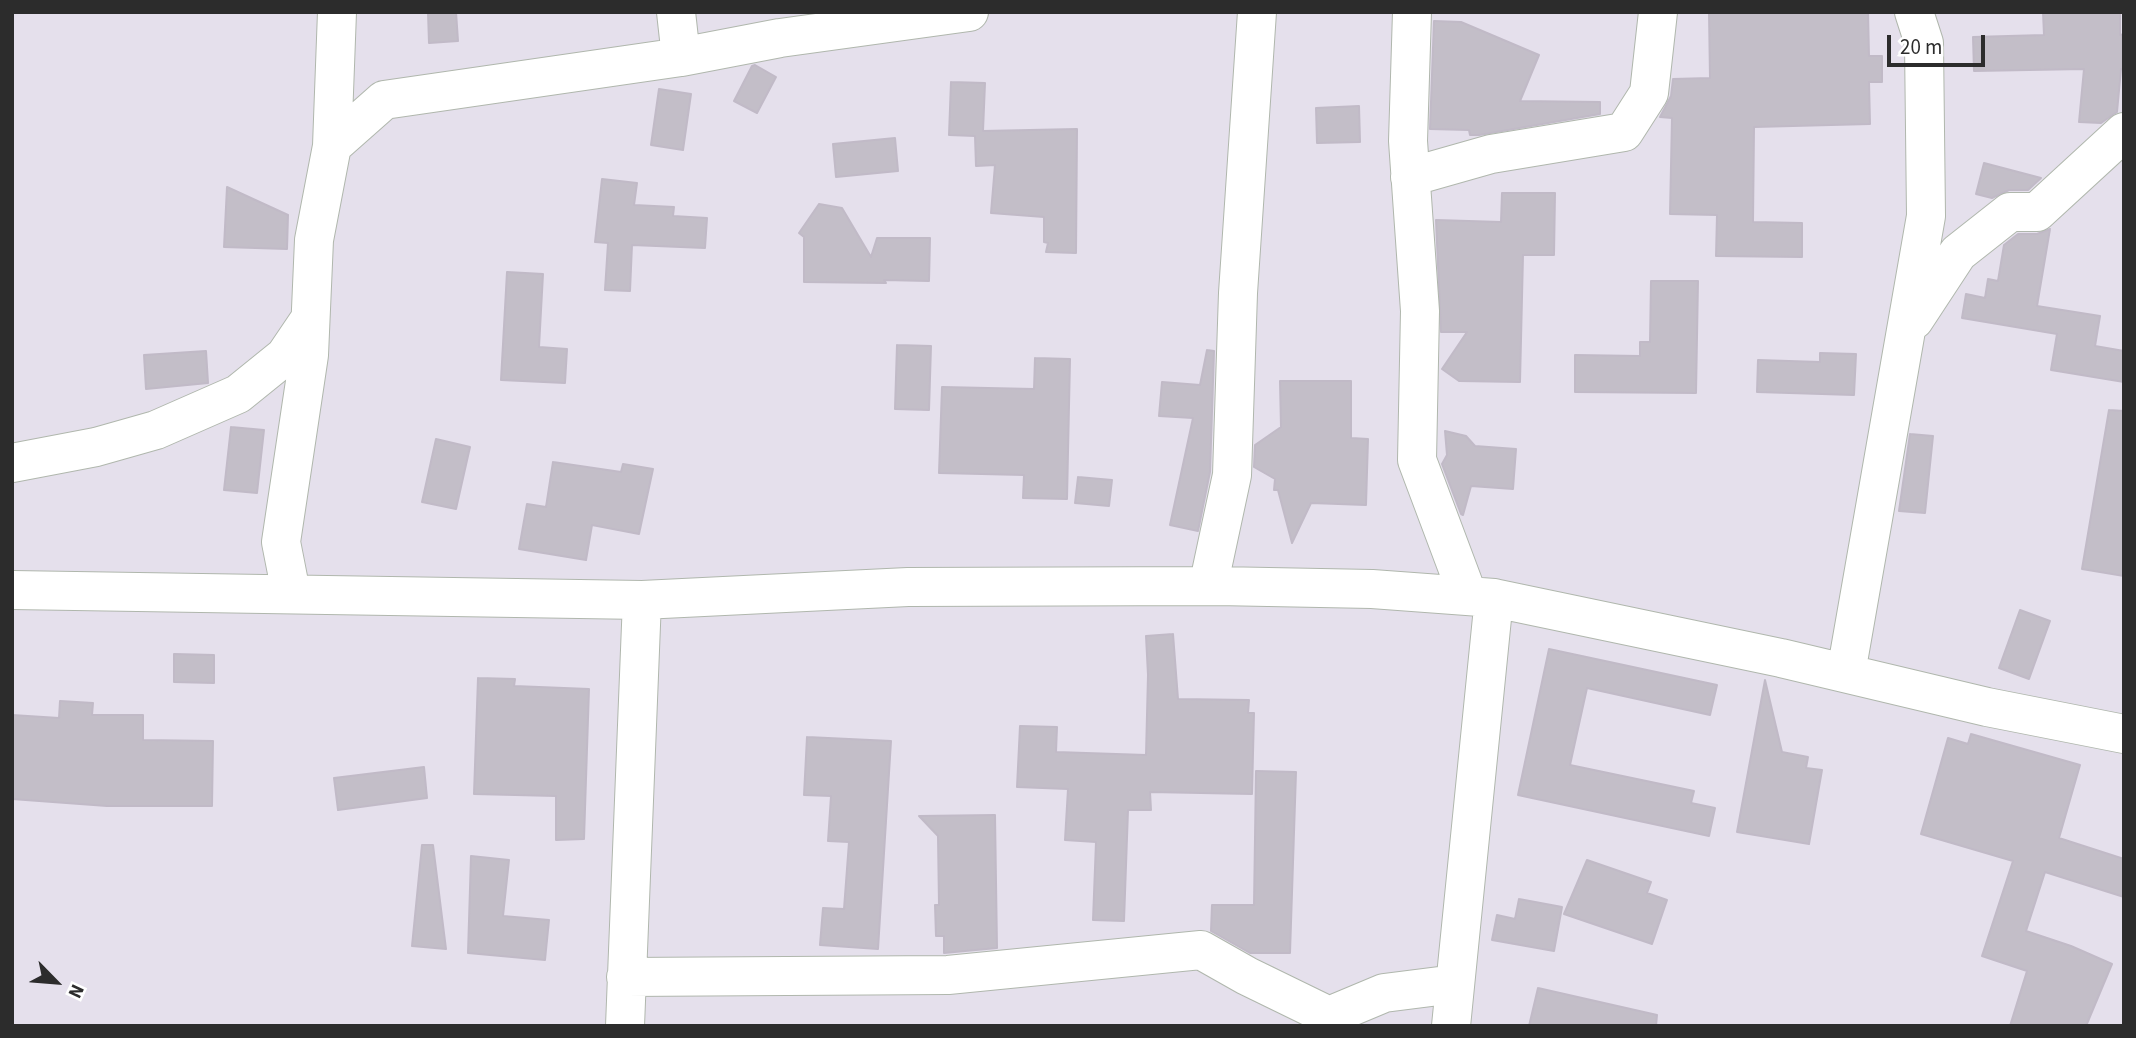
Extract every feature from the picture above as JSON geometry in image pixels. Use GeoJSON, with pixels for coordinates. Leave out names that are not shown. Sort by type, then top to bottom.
{"type":"FeatureCollection","features":[{"type":"Feature","properties":{"kind":"street"},"geometry":{"type":"LineString","coordinates":[[291,593],[281,542],[309,355],[308,322],[314,240],[332,146],[337,12]]}},
{"type":"Feature","properties":{"kind":"street"},"geometry":{"type":"LineString","coordinates":[[676,12],[681,57]]}},
{"type":"Feature","properties":{"kind":"street"},"geometry":{"type":"LineString","coordinates":[[332,146],[384,100],[681,57],[780,38],[969,12]]}},
{"type":"Feature","properties":{"kind":"street"},"geometry":{"type":"LineString","coordinates":[[1217,586],[1211,573],[1232,475],[1238,293],[1257,12]]}},
{"type":"Feature","properties":{"kind":"street"},"geometry":{"type":"LineString","coordinates":[[1412,12],[1408,141],[1420,311],[1417,460],[1481,597],[1451,1026]]}},
{"type":"Feature","properties":{"kind":"street"},"geometry":{"type":"LineString","coordinates":[[1410,177],[1491,154],[1624,132],[1649,93],[1658,12]]}},
{"type":"Feature","properties":{"kind":"street"},"geometry":{"type":"LineString","coordinates":[[1846,673],[1926,216],[1924,43],[1914,12]]}},
{"type":"Feature","properties":{"kind":"street"},"geometry":{"type":"LineString","coordinates":[[1906,334],[1958,253],[2010,212],[2037,212],[2124,132]]}},
{"type":"Feature","properties":{"kind":"street"},"geometry":{"type":"LineString","coordinates":[[12,463],[96,447],[156,430],[238,394],[285,356],[308,322]]}},
{"type":"Feature","properties":{"kind":"street"},"geometry":{"type":"LineString","coordinates":[[12,590],[642,600],[908,587],[1217,586],[1372,589],[1481,597],[1846,673],[1987,707],[2124,734]]}},
{"type":"Feature","properties":{"kind":"street"},"geometry":{"type":"LineString","coordinates":[[625,1026],[642,600]]}},
{"type":"Feature","properties":{"kind":"street"},"geometry":{"type":"LineString","coordinates":[[626,977],[948,975],[1201,950],[1329,1016],[1384,993],[1455,984]]}},
{"type":"Feature","properties":{"kind":"building"},"geometry":{"type":"Polygon","coordinates":[[[428,12],[456,12],[458,41],[429,43],[428,12]]]}},
{"type":"Feature","properties":{"kind":"building"},"geometry":{"type":"Polygon","coordinates":[[[1709,12],[1868,12],[1869,56],[1882,56],[1882,82],[1869,82],[1870,124],[1754,127],[1753,222],[1802,223],[1802,257],[1716,256],[1717,215],[1670,214],[1672,118],[1660,117],[1671,96],[1673,79],[1710,78],[1709,12]]]}},
{"type":"Feature","properties":{"kind":"building"},"geometry":{"type":"Polygon","coordinates":[[[2043,12],[2120,12],[2120,35],[2124,34],[2124,69],[2121,69],[2117,112],[2101,123],[2079,122],[2084,69],[1974,71],[1973,37],[2044,35],[2043,12]]]}},
{"type":"Feature","properties":{"kind":"building"},"geometry":{"type":"Polygon","coordinates":[[[1434,21],[1461,22],[1539,55],[1520,101],[1600,102],[1600,114],[1479,135],[1470,135],[1469,130],[1430,129],[1434,21]]]}},
{"type":"Feature","properties":{"kind":"building"},"geometry":{"type":"Polygon","coordinates":[[[755,65],[776,77],[757,113],[734,101],[755,65]]]}},
{"type":"Feature","properties":{"kind":"building"},"geometry":{"type":"Polygon","coordinates":[[[951,82],[985,83],[983,131],[1077,129],[1076,253],[1046,252],[1048,243],[1044,242],[1044,217],[991,213],[995,165],[976,166],[975,136],[949,135],[951,82]]]}},
{"type":"Feature","properties":{"kind":"building"},"geometry":{"type":"Polygon","coordinates":[[[659,89],[691,94],[683,150],[651,145],[659,89]]]}},
{"type":"Feature","properties":{"kind":"building"},"geometry":{"type":"Polygon","coordinates":[[[1359,106],[1360,142],[1317,143],[1316,108],[1359,106]]]}},
{"type":"Feature","properties":{"kind":"building"},"geometry":{"type":"Polygon","coordinates":[[[895,138],[898,171],[836,177],[833,144],[895,138]]]}},
{"type":"Feature","properties":{"kind":"building"},"geometry":{"type":"Polygon","coordinates":[[[1984,163],[2041,178],[2028,190],[2009,190],[1992,198],[1976,194],[1984,163]]]}},
{"type":"Feature","properties":{"kind":"building"},"geometry":{"type":"Polygon","coordinates":[[[602,179],[637,183],[634,205],[674,207],[673,216],[707,218],[705,248],[632,245],[630,291],[605,290],[608,243],[595,242],[602,179]]]}},
{"type":"Feature","properties":{"kind":"building"},"geometry":{"type":"Polygon","coordinates":[[[227,187],[288,215],[287,249],[224,247],[227,187]]]}},
{"type":"Feature","properties":{"kind":"building"},"geometry":{"type":"Polygon","coordinates":[[[1502,193],[1555,193],[1554,255],[1523,255],[1520,382],[1459,381],[1442,369],[1467,332],[1441,332],[1436,220],[1501,222],[1502,193]]]}},
{"type":"Feature","properties":{"kind":"building"},"geometry":{"type":"Polygon","coordinates":[[[819,204],[842,208],[871,257],[877,238],[930,238],[929,281],[804,282],[804,237],[799,233],[819,204]]]}},
{"type":"Feature","properties":{"kind":"building"},"geometry":{"type":"Polygon","coordinates":[[[2050,229],[2037,306],[2100,316],[2095,346],[2124,351],[2124,382],[2051,370],[2057,334],[1962,318],[1966,294],[1985,298],[1988,279],[1998,281],[2004,245],[2018,234],[2037,234],[2050,229]]]}},
{"type":"Feature","properties":{"kind":"building"},"geometry":{"type":"Polygon","coordinates":[[[507,272],[543,274],[539,347],[567,349],[565,383],[501,380],[507,272]]]}},
{"type":"Feature","properties":{"kind":"building"},"geometry":{"type":"Polygon","coordinates":[[[1651,281],[1698,281],[1696,393],[1575,392],[1575,355],[1640,356],[1640,342],[1650,342],[1651,281]]]}},
{"type":"Feature","properties":{"kind":"building"},"geometry":{"type":"Polygon","coordinates":[[[897,345],[931,346],[929,410],[895,409],[897,345]]]}},
{"type":"Feature","properties":{"kind":"building"},"geometry":{"type":"Polygon","coordinates":[[[1207,350],[1214,351],[1210,472],[1198,531],[1170,525],[1193,418],[1159,416],[1162,382],[1200,385],[1207,350]]]}},
{"type":"Feature","properties":{"kind":"building"},"geometry":{"type":"Polygon","coordinates":[[[206,351],[208,383],[146,389],[144,355],[206,351]]]}},
{"type":"Feature","properties":{"kind":"building"},"geometry":{"type":"Polygon","coordinates":[[[1820,353],[1856,354],[1854,395],[1757,392],[1758,360],[1820,362],[1820,353]]]}},
{"type":"Feature","properties":{"kind":"building"},"geometry":{"type":"Polygon","coordinates":[[[1035,358],[1070,359],[1067,499],[1023,498],[1024,475],[939,473],[942,387],[1034,389],[1035,358]]]}},
{"type":"Feature","properties":{"kind":"building"},"geometry":{"type":"Polygon","coordinates":[[[1280,381],[1351,381],[1351,438],[1368,439],[1366,505],[1311,503],[1292,543],[1278,490],[1274,490],[1275,479],[1254,467],[1255,445],[1281,427],[1280,381]]]}},
{"type":"Feature","properties":{"kind":"building"},"geometry":{"type":"Polygon","coordinates":[[[2109,410],[2124,411],[2124,576],[2082,569],[2109,410]]]}},
{"type":"Feature","properties":{"kind":"building"},"geometry":{"type":"Polygon","coordinates":[[[231,427],[264,430],[257,493],[224,490],[231,427]]]}},
{"type":"Feature","properties":{"kind":"building"},"geometry":{"type":"Polygon","coordinates":[[[1445,431],[1466,436],[1475,446],[1516,449],[1513,489],[1471,486],[1463,515],[1461,514],[1442,464],[1447,455],[1445,431]]]}},
{"type":"Feature","properties":{"kind":"building"},"geometry":{"type":"Polygon","coordinates":[[[1910,434],[1933,436],[1925,513],[1899,511],[1910,434]]]}},
{"type":"Feature","properties":{"kind":"building"},"geometry":{"type":"Polygon","coordinates":[[[436,439],[470,447],[456,509],[422,502],[436,439]]]}},
{"type":"Feature","properties":{"kind":"building"},"geometry":{"type":"Polygon","coordinates":[[[553,462],[621,472],[623,464],[653,469],[639,534],[592,525],[586,560],[519,549],[527,504],[546,507],[553,462]]]}},
{"type":"Feature","properties":{"kind":"building"},"geometry":{"type":"Polygon","coordinates":[[[1078,477],[1112,480],[1109,506],[1075,503],[1078,477]]]}},
{"type":"Feature","properties":{"kind":"building"},"geometry":{"type":"Polygon","coordinates":[[[2020,610],[2050,621],[2029,679],[1999,668],[2020,610]]]}},
{"type":"Feature","properties":{"kind":"building"},"geometry":{"type":"Polygon","coordinates":[[[1173,634],[1178,699],[1249,700],[1248,713],[1254,713],[1252,794],[1150,792],[1151,810],[1128,810],[1124,921],[1093,920],[1096,842],[1065,840],[1068,789],[1017,787],[1020,726],[1057,727],[1056,752],[1146,755],[1146,636],[1173,634]]]}},
{"type":"Feature","properties":{"kind":"building"},"geometry":{"type":"Polygon","coordinates":[[[1549,649],[1717,685],[1710,715],[1587,688],[1570,765],[1694,791],[1691,803],[1715,808],[1709,836],[1518,795],[1549,649]]]}},
{"type":"Feature","properties":{"kind":"building"},"geometry":{"type":"Polygon","coordinates":[[[174,654],[214,655],[214,683],[174,682],[174,654]]]}},
{"type":"Feature","properties":{"kind":"building"},"geometry":{"type":"Polygon","coordinates":[[[478,678],[515,679],[514,686],[589,689],[584,839],[556,840],[556,796],[474,794],[478,678]]]}},
{"type":"Feature","properties":{"kind":"building"},"geometry":{"type":"Polygon","coordinates":[[[1765,680],[1782,752],[1808,757],[1806,768],[1822,770],[1809,844],[1737,832],[1765,680]]]}},
{"type":"Feature","properties":{"kind":"building"},"geometry":{"type":"Polygon","coordinates":[[[60,701],[93,703],[92,715],[143,715],[143,740],[213,741],[212,806],[107,806],[12,799],[12,715],[59,718],[60,701]]]}},
{"type":"Feature","properties":{"kind":"building"},"geometry":{"type":"Polygon","coordinates":[[[1971,734],[2080,765],[2059,838],[2124,859],[2124,897],[2045,872],[2026,931],[2071,946],[2112,964],[2086,1026],[2010,1026],[2027,971],[1982,956],[2013,861],[1921,834],[1948,738],[1968,744],[1971,734]]]}},
{"type":"Feature","properties":{"kind":"building"},"geometry":{"type":"Polygon","coordinates":[[[807,737],[891,741],[878,949],[820,945],[823,908],[844,909],[849,842],[828,841],[831,796],[804,795],[807,737]]]}},
{"type":"Feature","properties":{"kind":"building"},"geometry":{"type":"Polygon","coordinates":[[[424,767],[427,798],[338,810],[334,778],[424,767]]]}},
{"type":"Feature","properties":{"kind":"building"},"geometry":{"type":"Polygon","coordinates":[[[1256,771],[1296,772],[1290,953],[1250,953],[1211,931],[1212,905],[1254,905],[1256,771]]]}},
{"type":"Feature","properties":{"kind":"building"},"geometry":{"type":"Polygon","coordinates":[[[995,815],[997,948],[944,953],[944,936],[936,936],[935,905],[939,905],[938,836],[919,816],[995,815]]]}},
{"type":"Feature","properties":{"kind":"building"},"geometry":{"type":"Polygon","coordinates":[[[422,845],[433,845],[446,949],[412,946],[422,845]]]}},
{"type":"Feature","properties":{"kind":"building"},"geometry":{"type":"Polygon","coordinates":[[[471,856],[509,860],[503,916],[549,920],[545,960],[468,953],[471,856]]]}},
{"type":"Feature","properties":{"kind":"building"},"geometry":{"type":"Polygon","coordinates":[[[1587,860],[1651,882],[1647,893],[1667,900],[1652,944],[1564,914],[1587,860]]]}},
{"type":"Feature","properties":{"kind":"building"},"geometry":{"type":"Polygon","coordinates":[[[1519,899],[1562,907],[1554,951],[1492,940],[1497,915],[1515,919],[1519,899]]]}},
{"type":"Feature","properties":{"kind":"building"},"geometry":{"type":"Polygon","coordinates":[[[1538,988],[1657,1015],[1656,1026],[1529,1026],[1538,988]]]}}]}
